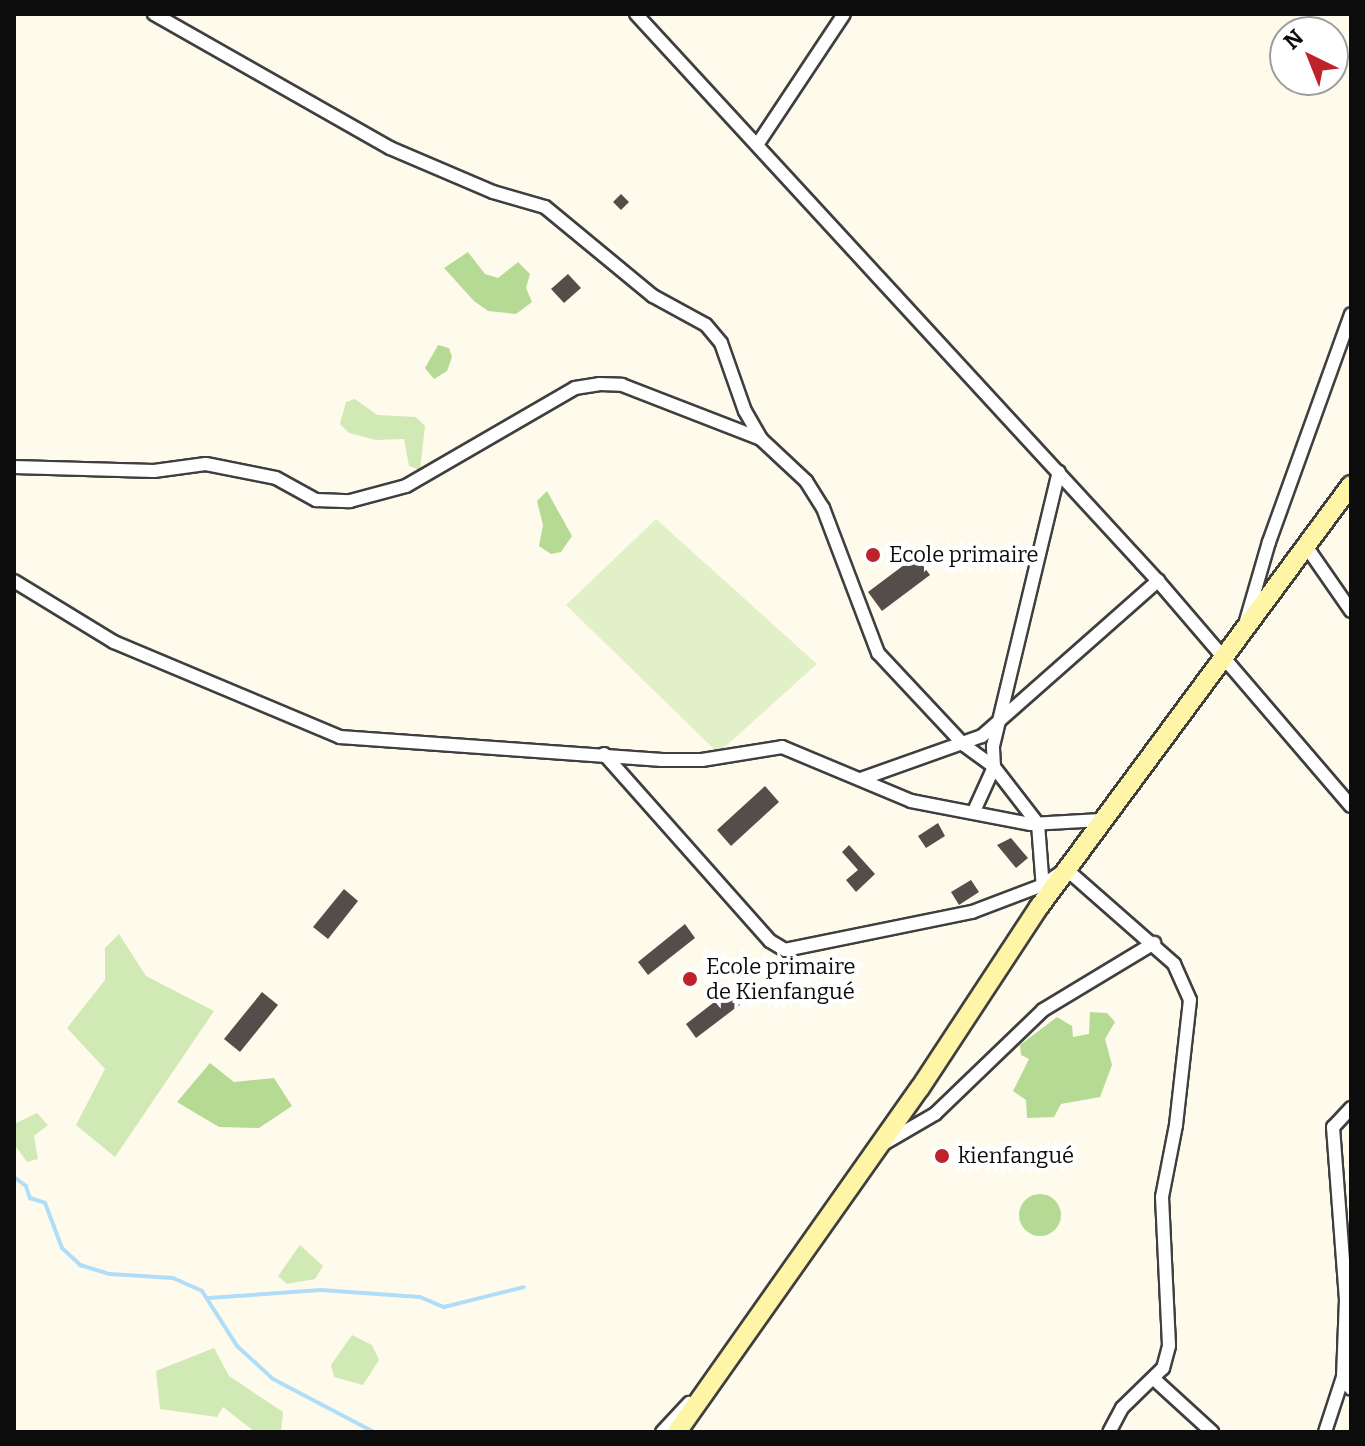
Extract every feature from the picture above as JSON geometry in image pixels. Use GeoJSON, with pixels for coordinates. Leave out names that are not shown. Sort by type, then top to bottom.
{"type":"FeatureCollection","features":[{"type":"Feature","properties":{"kind":"main road"},"geometry":{"type":"LineString","coordinates":[[677,1432],[879,1147],[1066,869],[1351,485]]}},
{"type":"Feature","properties":{"kind":"street"},"geometry":{"type":"LineString","coordinates":[[154,14],[390,148],[493,192],[545,207],[653,296],[706,325],[721,343],[745,411],[761,439],[806,481],[823,508],[883,660],[964,745],[994,767],[1038,824],[1043,885],[1039,907]]}},
{"type":"Feature","properties":{"kind":"street"},"geometry":{"type":"LineString","coordinates":[[636,14],[1226,656],[1351,806]]}},
{"type":"Feature","properties":{"kind":"street"},"geometry":{"type":"LineString","coordinates":[[757,145],[844,14]]}},
{"type":"Feature","properties":{"kind":"street"},"geometry":{"type":"LineString","coordinates":[[1242,634],[1269,542],[1351,314]]}},
{"type":"Feature","properties":{"kind":"street"},"geometry":{"type":"LineString","coordinates":[[14,467],[154,471],[206,464],[276,478],[316,500],[350,501],[406,486],[575,388],[599,384],[622,385],[761,439]]}},
{"type":"Feature","properties":{"kind":"street"},"geometry":{"type":"LineString","coordinates":[[974,811],[994,767],[998,721],[1059,472]]}},
{"type":"Feature","properties":{"kind":"street"},"geometry":{"type":"LineString","coordinates":[[1306,546],[1351,611]]}},
{"type":"Feature","properties":{"kind":"street"},"geometry":{"type":"LineString","coordinates":[[14,581],[114,642],[340,737],[456,750],[702,760],[782,747],[911,801],[1038,824],[1101,820]]}},
{"type":"Feature","properties":{"kind":"street"},"geometry":{"type":"LineString","coordinates":[[861,779],[964,745],[998,721],[1158,581]]}},
{"type":"Feature","properties":{"kind":"street"},"geometry":{"type":"LineString","coordinates":[[604,754],[770,941],[785,950],[972,912],[1043,885],[1066,869],[1154,943],[1174,964],[1190,1000],[1176,1125],[1162,1197],[1169,1346],[1154,1379],[1129,1400],[1109,1432]]}},
{"type":"Feature","properties":{"kind":"street"},"geometry":{"type":"LineString","coordinates":[[879,1147],[935,1114],[1043,1010],[1154,943]]}},
{"type":"Feature","properties":{"kind":"street"},"geometry":{"type":"LineString","coordinates":[[1325,1432],[1343,1377],[1349,1343],[1333,1127],[1351,1108]]}},
{"type":"Feature","properties":{"kind":"street"},"geometry":{"type":"LineString","coordinates":[[662,1432],[716,1375]]}},
{"type":"Feature","properties":{"kind":"street"},"geometry":{"type":"LineString","coordinates":[[1343,1377],[1351,1389]]}},
{"type":"Feature","properties":{"kind":"street"},"geometry":{"type":"LineString","coordinates":[[1154,1379],[1212,1432]]}},
{"type":"Feature","properties":{"kind":"green space"},"geometry":{"type":"Polygon","coordinates":[[[468,252],[485,274],[498,278],[518,262],[530,274],[526,288],[532,302],[516,314],[488,311],[474,301],[444,268],[468,252]]]}},
{"type":"Feature","properties":{"kind":"green space"},"geometry":{"type":"Polygon","coordinates":[[[438,345],[449,348],[452,357],[447,371],[434,379],[425,368],[438,345]]]}},
{"type":"Feature","properties":{"kind":"green space"},"geometry":{"type":"Polygon","coordinates":[[[355,399],[377,415],[416,417],[425,426],[420,470],[409,466],[404,439],[376,440],[349,433],[340,424],[346,402],[355,399]]]}},
{"type":"Feature","properties":{"kind":"green space"},"geometry":{"type":"Polygon","coordinates":[[[547,491],[572,536],[561,552],[551,554],[539,546],[543,525],[537,501],[547,491]]]}},
{"type":"Feature","properties":{"kind":"green space"},"geometry":{"type":"Polygon","coordinates":[[[656,519],[817,664],[718,753],[566,605],[656,519]]]}},
{"type":"Feature","properties":{"kind":"green space"},"geometry":{"type":"Polygon","coordinates":[[[119,934],[146,976],[214,1011],[115,1157],[76,1125],[105,1069],[67,1028],[105,980],[105,948],[119,934]]]}},
{"type":"Feature","properties":{"kind":"green space"},"geometry":{"type":"Polygon","coordinates":[[[1090,1012],[1107,1013],[1115,1022],[1105,1039],[1112,1065],[1100,1097],[1061,1104],[1054,1117],[1027,1118],[1026,1100],[1013,1091],[1029,1059],[1021,1055],[1020,1045],[1057,1017],[1072,1026],[1073,1037],[1089,1034],[1090,1012]]]}},
{"type":"Feature","properties":{"kind":"green space"},"geometry":{"type":"Polygon","coordinates":[[[210,1063],[234,1082],[274,1078],[292,1106],[259,1128],[219,1127],[177,1102],[210,1063]]]}},
{"type":"Feature","properties":{"kind":"green space"},"geometry":{"type":"Polygon","coordinates":[[[37,1113],[48,1125],[34,1136],[38,1159],[27,1162],[14,1144],[14,1124],[37,1113]]]}},
{"type":"Feature","properties":{"kind":"green space"},"geometry":{"type":"Polygon","coordinates":[[[1040,1194],[1055,1200],[1061,1215],[1055,1230],[1040,1236],[1025,1230],[1019,1215],[1025,1200],[1040,1194]]]}},
{"type":"Feature","properties":{"kind":"green space"},"geometry":{"type":"Polygon","coordinates":[[[300,1245],[323,1266],[315,1279],[287,1284],[278,1276],[300,1245]]]}},
{"type":"Feature","properties":{"kind":"green space"},"geometry":{"type":"Polygon","coordinates":[[[352,1335],[372,1345],[379,1360],[363,1385],[334,1377],[331,1365],[352,1335]]]}},
{"type":"Feature","properties":{"kind":"green space"},"geometry":{"type":"Polygon","coordinates":[[[214,1348],[229,1376],[283,1412],[281,1432],[255,1432],[223,1407],[217,1417],[160,1409],[156,1371],[214,1348]]]}},
{"type":"Feature","properties":{"kind":"building"},"geometry":{"type":"Polygon","coordinates":[[[621,194],[629,202],[621,210],[613,202],[621,194]]]}},
{"type":"Feature","properties":{"kind":"building"},"geometry":{"type":"Polygon","coordinates":[[[568,274],[581,288],[564,303],[551,289],[568,274]]]}},
{"type":"Feature","properties":{"kind":"building"},"geometry":{"type":"Polygon","coordinates":[[[916,556],[930,575],[882,611],[868,592],[916,556]]]}},
{"type":"Feature","properties":{"kind":"building"},"geometry":{"type":"Polygon","coordinates":[[[765,786],[779,802],[731,846],[717,830],[765,786]]]}},
{"type":"Feature","properties":{"kind":"building"},"geometry":{"type":"Polygon","coordinates":[[[938,823],[945,836],[926,848],[918,836],[938,823]]]}},
{"type":"Feature","properties":{"kind":"building"},"geometry":{"type":"Polygon","coordinates":[[[1011,838],[1028,858],[1016,868],[997,845],[1011,838]]]}},
{"type":"Feature","properties":{"kind":"building"},"geometry":{"type":"Polygon","coordinates":[[[849,845],[875,874],[856,892],[846,880],[858,870],[842,852],[849,845]]]}},
{"type":"Feature","properties":{"kind":"building"},"geometry":{"type":"Polygon","coordinates":[[[971,880],[979,892],[959,905],[951,892],[971,880]]]}},
{"type":"Feature","properties":{"kind":"building"},"geometry":{"type":"Polygon","coordinates":[[[344,889],[358,901],[328,939],[313,927],[344,889]]]}},
{"type":"Feature","properties":{"kind":"building"},"geometry":{"type":"Polygon","coordinates":[[[685,924],[695,938],[648,975],[638,962],[685,924]]]}},
{"type":"Feature","properties":{"kind":"building"},"geometry":{"type":"Polygon","coordinates":[[[735,986],[746,1000],[696,1038],[686,1024],[735,986]]]}},
{"type":"Feature","properties":{"kind":"building"},"geometry":{"type":"Polygon","coordinates":[[[262,992],[278,1005],[240,1052],[224,1039],[262,992]]]}},
{"type":"Feature","properties":{"kind":"waterway"},"geometry":{"type":"LineString","coordinates":[[14,1177],[26,1186],[30,1198],[45,1203],[62,1248],[80,1265],[110,1274],[173,1278],[202,1291],[237,1346],[273,1379],[374,1432]]}},
{"type":"Feature","properties":{"kind":"waterway"},"geometry":{"type":"LineString","coordinates":[[208,1298],[321,1290],[420,1297],[444,1307],[524,1287]]}},
{"type":"Feature","properties":{"kind":"place","name":"Ecole primaire"},"geometry":{"type":"Point","coordinates":[873,555]}},
{"type":"Feature","properties":{"kind":"place","name":"Ecole primaire de Kienfangué"},"geometry":{"type":"Point","coordinates":[690,979]}},
{"type":"Feature","properties":{"kind":"place","name":"kienfangué"},"geometry":{"type":"Point","coordinates":[942,1156]}}]}
